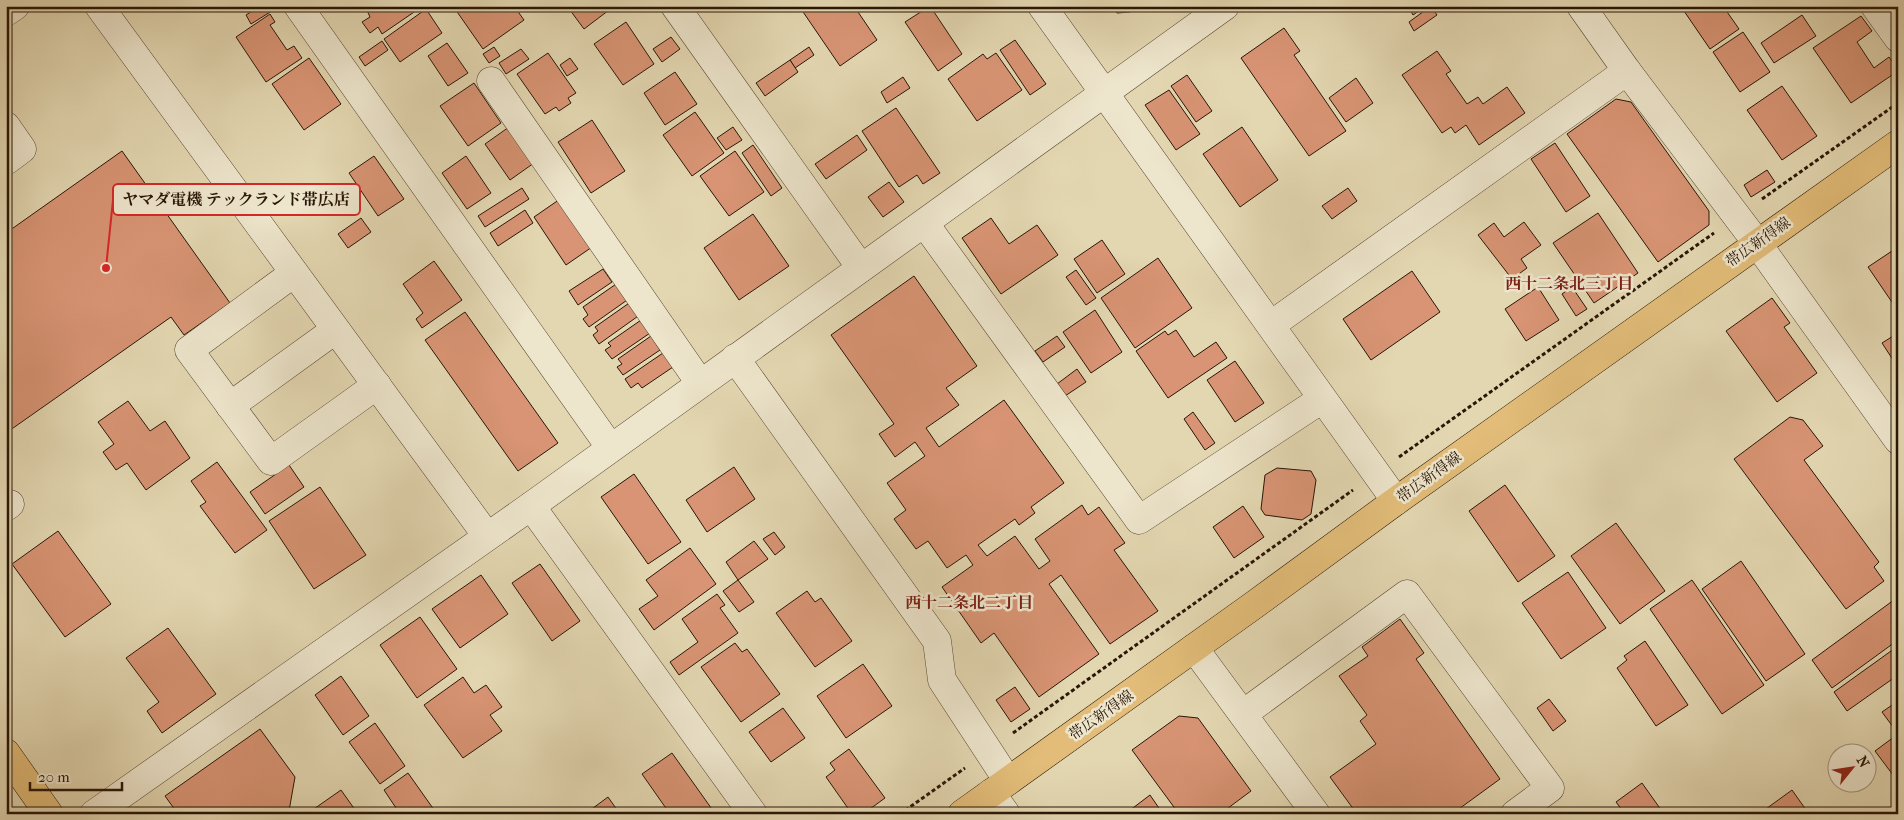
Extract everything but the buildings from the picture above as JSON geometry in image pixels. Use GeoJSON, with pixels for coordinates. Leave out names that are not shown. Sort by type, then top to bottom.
{"type":"FeatureCollection","features":[{"type":"Feature","properties":{"kind":"main road","name":"帯広新得線"},"geometry":{"type":"LineString","coordinates":[[962,814],[1002,796],[1194,648],[1396,501],[1898,144]]}},
{"type":"Feature","properties":{"kind":"main road"},"geometry":{"type":"LineString","coordinates":[[6,753],[50,814]]}},
{"type":"Feature","properties":{"kind":"street"},"geometry":{"type":"LineString","coordinates":[[6,12],[15,6]]}},
{"type":"Feature","properties":{"kind":"street"},"geometry":{"type":"LineString","coordinates":[[99,6],[487,536]]}},
{"type":"Feature","properties":{"kind":"street"},"geometry":{"type":"LineString","coordinates":[[298,6],[610,447]]}},
{"type":"Feature","properties":{"kind":"street"},"geometry":{"type":"LineString","coordinates":[[675,6],[861,268]]}},
{"type":"Feature","properties":{"kind":"street"},"geometry":{"type":"LineString","coordinates":[[1042,6],[1396,501]]}},
{"type":"Feature","properties":{"kind":"street"},"geometry":{"type":"LineString","coordinates":[[94,814],[531,506],[610,447],[924,224],[1225,6]]}},
{"type":"Feature","properties":{"kind":"street"},"geometry":{"type":"LineString","coordinates":[[1581,6],[1627,71],[1757,243],[1898,440]]}},
{"type":"Feature","properties":{"kind":"street"},"geometry":{"type":"LineString","coordinates":[[1875,6],[1898,38]]}},
{"type":"Feature","properties":{"kind":"street"},"geometry":{"type":"LineString","coordinates":[[1271,325],[1627,71]]}},
{"type":"Feature","properties":{"kind":"street"},"geometry":{"type":"LineString","coordinates":[[491,81],[700,383]]}},
{"type":"Feature","properties":{"kind":"street"},"geometry":{"type":"LineString","coordinates":[[6,126],[22,149],[6,161]]}},
{"type":"Feature","properties":{"kind":"street"},"geometry":{"type":"LineString","coordinates":[[924,224],[1139,520],[1322,399]]}},
{"type":"Feature","properties":{"kind":"street"},"geometry":{"type":"LineString","coordinates":[[294,273],[189,350],[230,406],[271,461],[377,385]]}},
{"type":"Feature","properties":{"kind":"street"},"geometry":{"type":"LineString","coordinates":[[230,406],[335,330]]}},
{"type":"Feature","properties":{"kind":"street"},"geometry":{"type":"LineString","coordinates":[[735,358],[938,641],[942,680],[1002,796]]}},
{"type":"Feature","properties":{"kind":"street"},"geometry":{"type":"LineString","coordinates":[[531,506],[754,814]]}},
{"type":"Feature","properties":{"kind":"street"},"geometry":{"type":"LineString","coordinates":[[1243,714],[1407,594],[1550,788],[1515,814]]}},
{"type":"Feature","properties":{"kind":"street"},"geometry":{"type":"LineString","coordinates":[[1194,648],[1316,814]]}},
{"type":"Feature","properties":{"kind":"place","name":"ヤマダ電機 テックランド帯広店"},"geometry":{"type":"Point","coordinates":[106,268]}},
{"type":"Feature","properties":{"kind":"district","name":"西十二条北三丁目"},"geometry":{"type":"Point","coordinates":[1569,283]}},
{"type":"Feature","properties":{"kind":"district","name":"西十二条北二丁目"},"geometry":{"type":"Point","coordinates":[969,602]}}]}
